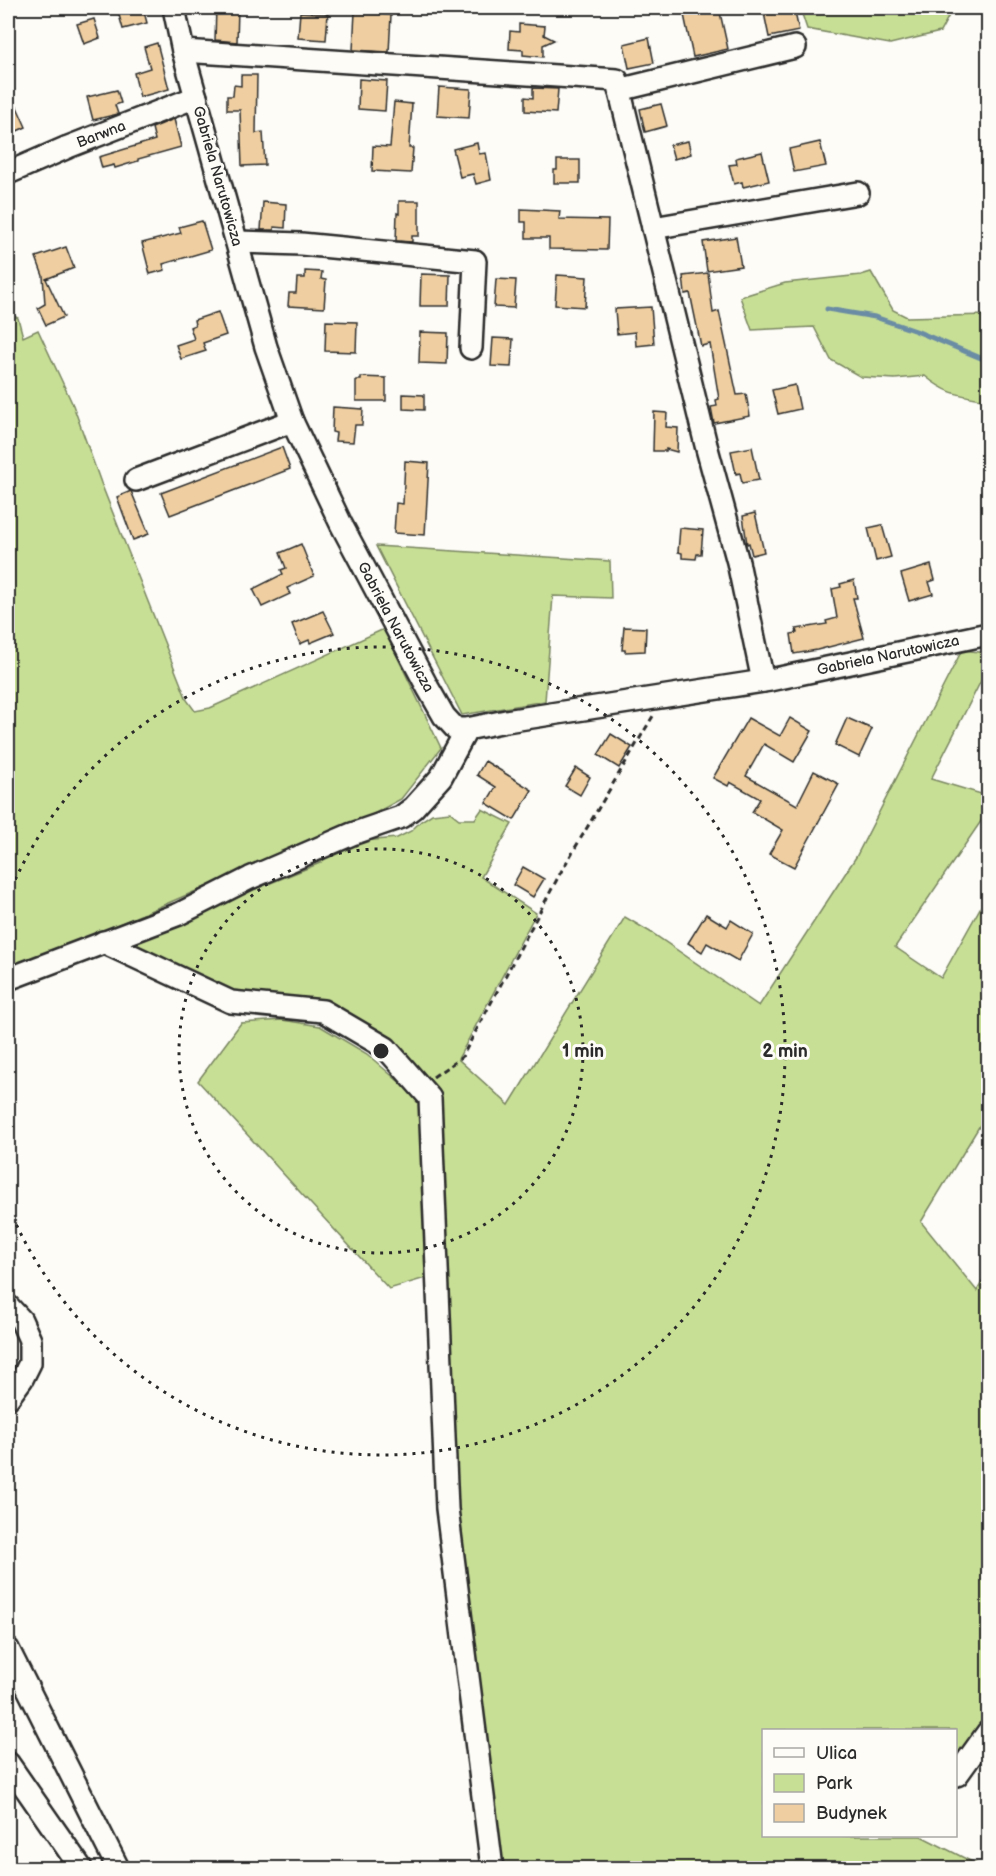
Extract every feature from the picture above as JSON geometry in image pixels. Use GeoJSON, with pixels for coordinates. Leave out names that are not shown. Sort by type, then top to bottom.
{"type":"FeatureCollection","features":[{"type":"Feature","properties":{"kind":"street","name":"Gabriela Narutowicza"},"geometry":{"type":"LineString","coordinates":[[174,8],[183,51],[266,347],[292,421],[341,524],[428,688],[444,716],[456,729],[763,681],[988,634]]}},
{"type":"Feature","properties":{"kind":"street"},"geometry":{"type":"LineString","coordinates":[[619,90],[795,46]]}},
{"type":"Feature","properties":{"kind":"street"},"geometry":{"type":"LineString","coordinates":[[183,51],[617,80],[706,445],[738,562],[763,681]]}},
{"type":"Feature","properties":{"kind":"street","name":"Barwna"},"geometry":{"type":"LineString","coordinates":[[8,173],[196,97]]}},
{"type":"Feature","properties":{"kind":"street"},"geometry":{"type":"LineString","coordinates":[[653,228],[858,193]]}},
{"type":"Feature","properties":{"kind":"street"},"geometry":{"type":"LineString","coordinates":[[237,242],[301,244],[475,261],[471,348]]}},
{"type":"Feature","properties":{"kind":"street"},"geometry":{"type":"LineString","coordinates":[[136,480],[292,421]]}},
{"type":"Feature","properties":{"kind":"street"},"geometry":{"type":"LineString","coordinates":[[8,979],[178,914],[250,878],[352,834],[400,817],[441,777],[467,729]]}},
{"type":"Feature","properties":{"kind":"street"},"geometry":{"type":"LineString","coordinates":[[103,942],[231,1002],[323,1011],[386,1048],[430,1098],[447,1509],[492,1869]]}},
{"type":"Feature","properties":{"kind":"street"},"geometry":{"type":"LineString","coordinates":[[8,1306],[21,1320],[30,1340],[30,1363],[8,1398]]}},
{"type":"Feature","properties":{"kind":"street"},"geometry":{"type":"LineString","coordinates":[[8,1649],[118,1869]]}},
{"type":"Feature","properties":{"kind":"street"},"geometry":{"type":"LineString","coordinates":[[957,1775],[988,1732]]}},
{"type":"Feature","properties":{"kind":"street"},"geometry":{"type":"LineString","coordinates":[[8,1763],[81,1869]]}},
{"type":"Feature","properties":{"kind":"path"},"geometry":{"type":"LineString","coordinates":[[420,1086],[462,1057],[562,870],[664,696]]}},
{"type":"Feature","properties":{"kind":"green space"},"geometry":{"type":"Polygon","coordinates":[[[800,8],[953,8],[940,32],[890,44],[807,29],[800,8]]]}},
{"type":"Feature","properties":{"kind":"green space"},"geometry":{"type":"Polygon","coordinates":[[[871,272],[893,310],[907,317],[988,315],[988,400],[948,391],[925,376],[895,379],[861,377],[831,360],[814,327],[752,330],[740,297],[785,283],[871,272]]]}},
{"type":"Feature","properties":{"kind":"green space"},"geometry":{"type":"Polygon","coordinates":[[[8,313],[18,318],[23,337],[38,330],[73,405],[101,483],[187,700],[195,711],[210,708],[384,629],[441,748],[401,799],[370,816],[8,972],[8,313]]]}},
{"type":"Feature","properties":{"kind":"green space"},"geometry":{"type":"Polygon","coordinates":[[[376,546],[610,561],[611,598],[553,596],[545,701],[462,715],[376,546]]]}},
{"type":"Feature","properties":{"kind":"green space"},"geometry":{"type":"Polygon","coordinates":[[[962,650],[988,653],[988,667],[931,779],[988,796],[988,811],[895,947],[941,978],[988,894],[988,1112],[921,1222],[977,1291],[988,1272],[988,1721],[957,1766],[957,1729],[762,1729],[762,1837],[923,1837],[984,1868],[501,1868],[460,1542],[422,1074],[348,1013],[278,997],[239,996],[122,943],[320,863],[336,849],[352,842],[397,838],[411,831],[432,814],[450,812],[459,819],[475,819],[482,809],[512,824],[481,877],[536,913],[458,1059],[509,1105],[625,917],[759,1006],[856,857],[962,650]]]}},
{"type":"Feature","properties":{"kind":"green space"},"geometry":{"type":"Polygon","coordinates":[[[282,1020],[320,1026],[367,1054],[420,1100],[429,1277],[389,1289],[198,1081],[241,1023],[282,1020]]]}},
{"type":"Feature","properties":{"kind":"building"},"geometry":{"type":"Polygon","coordinates":[[[117,8],[143,8],[147,23],[123,29],[117,8]]]}},
{"type":"Feature","properties":{"kind":"building"},"geometry":{"type":"Polygon","coordinates":[[[216,8],[238,9],[237,42],[215,40],[216,8]]]}},
{"type":"Feature","properties":{"kind":"building"},"geometry":{"type":"Polygon","coordinates":[[[719,8],[728,49],[693,57],[683,10],[719,8]]]}},
{"type":"Feature","properties":{"kind":"building"},"geometry":{"type":"Polygon","coordinates":[[[794,8],[799,31],[769,37],[764,13],[794,8]]]}},
{"type":"Feature","properties":{"kind":"building"},"geometry":{"type":"Polygon","coordinates":[[[300,12],[328,14],[326,40],[298,38],[300,12]]]}},
{"type":"Feature","properties":{"kind":"building"},"geometry":{"type":"Polygon","coordinates":[[[355,12],[391,15],[389,52],[353,50],[355,12]]]}},
{"type":"Feature","properties":{"kind":"building"},"geometry":{"type":"Polygon","coordinates":[[[94,19],[100,38],[84,44],[77,24],[94,19]]]}},
{"type":"Feature","properties":{"kind":"building"},"geometry":{"type":"Polygon","coordinates":[[[519,24],[545,26],[544,35],[554,40],[543,45],[543,57],[523,55],[523,50],[509,49],[510,31],[519,32],[519,24]]]}},
{"type":"Feature","properties":{"kind":"building"},"geometry":{"type":"Polygon","coordinates":[[[649,38],[654,63],[629,68],[624,44],[649,38]]]}},
{"type":"Feature","properties":{"kind":"building"},"geometry":{"type":"Polygon","coordinates":[[[157,43],[169,89],[140,97],[134,73],[150,68],[144,47],[157,43]]]}},
{"type":"Feature","properties":{"kind":"building"},"geometry":{"type":"Polygon","coordinates":[[[241,75],[257,75],[256,133],[263,132],[265,165],[242,166],[240,110],[227,110],[227,96],[233,96],[234,85],[241,86],[241,75]]]}},
{"type":"Feature","properties":{"kind":"building"},"geometry":{"type":"Polygon","coordinates":[[[359,79],[387,81],[385,111],[358,109],[359,79]]]}},
{"type":"Feature","properties":{"kind":"building"},"geometry":{"type":"Polygon","coordinates":[[[439,87],[471,89],[469,118],[437,116],[439,87]]]}},
{"type":"Feature","properties":{"kind":"building"},"geometry":{"type":"Polygon","coordinates":[[[533,88],[558,89],[556,113],[525,111],[525,97],[533,98],[533,88]]]}},
{"type":"Feature","properties":{"kind":"building"},"geometry":{"type":"Polygon","coordinates":[[[117,90],[121,103],[115,105],[118,114],[93,120],[87,97],[117,90]]]}},
{"type":"Feature","properties":{"kind":"building"},"geometry":{"type":"Polygon","coordinates":[[[394,102],[412,104],[409,148],[413,148],[411,173],[372,171],[373,146],[390,147],[394,102]]]}},
{"type":"Feature","properties":{"kind":"building"},"geometry":{"type":"Polygon","coordinates":[[[661,104],[667,126],[645,132],[640,109],[661,104]]]}},
{"type":"Feature","properties":{"kind":"building"},"geometry":{"type":"Polygon","coordinates":[[[17,107],[26,127],[8,135],[8,111],[17,107]]]}},
{"type":"Feature","properties":{"kind":"building"},"geometry":{"type":"Polygon","coordinates":[[[174,119],[181,147],[115,168],[114,165],[102,168],[99,157],[155,140],[152,128],[174,119]]]}},
{"type":"Feature","properties":{"kind":"building"},"geometry":{"type":"Polygon","coordinates":[[[688,141],[691,154],[674,159],[670,145],[688,141]]]}},
{"type":"Feature","properties":{"kind":"building"},"geometry":{"type":"Polygon","coordinates":[[[820,142],[826,166],[794,172],[789,149],[820,142]]]}},
{"type":"Feature","properties":{"kind":"building"},"geometry":{"type":"Polygon","coordinates":[[[477,143],[479,154],[486,153],[491,180],[476,184],[473,174],[460,177],[453,149],[477,143]]]}},
{"type":"Feature","properties":{"kind":"building"},"geometry":{"type":"Polygon","coordinates":[[[762,152],[769,181],[743,187],[742,182],[734,184],[729,165],[737,164],[736,158],[762,152]]]}},
{"type":"Feature","properties":{"kind":"building"},"geometry":{"type":"Polygon","coordinates":[[[557,160],[580,160],[580,183],[554,183],[557,160]]]}},
{"type":"Feature","properties":{"kind":"building"},"geometry":{"type":"Polygon","coordinates":[[[399,201],[419,201],[419,236],[412,236],[412,242],[396,241],[399,201]]]}},
{"type":"Feature","properties":{"kind":"building"},"geometry":{"type":"Polygon","coordinates":[[[263,202],[286,204],[285,228],[274,227],[274,230],[261,230],[263,202]]]}},
{"type":"Feature","properties":{"kind":"building"},"geometry":{"type":"Polygon","coordinates":[[[521,209],[560,211],[559,219],[608,220],[607,250],[549,249],[549,238],[526,238],[526,222],[521,222],[521,209]]]}},
{"type":"Feature","properties":{"kind":"building"},"geometry":{"type":"Polygon","coordinates":[[[202,221],[211,250],[163,264],[165,270],[150,274],[142,243],[181,233],[179,227],[202,221]]]}},
{"type":"Feature","properties":{"kind":"building"},"geometry":{"type":"Polygon","coordinates":[[[736,237],[741,266],[707,271],[703,242],[736,237]]]}},
{"type":"Feature","properties":{"kind":"building"},"geometry":{"type":"Polygon","coordinates":[[[66,247],[74,268],[46,279],[64,317],[46,325],[38,308],[45,304],[43,276],[36,257],[66,247]]]}},
{"type":"Feature","properties":{"kind":"building"},"geometry":{"type":"Polygon","coordinates":[[[305,271],[322,272],[321,279],[326,280],[324,308],[288,306],[289,293],[296,293],[297,278],[305,278],[305,271]]]}},
{"type":"Feature","properties":{"kind":"building"},"geometry":{"type":"Polygon","coordinates":[[[708,273],[713,313],[719,311],[737,395],[746,394],[750,416],[714,423],[711,407],[717,406],[716,400],[719,399],[710,344],[701,346],[690,293],[685,294],[683,276],[708,273]]]}},
{"type":"Feature","properties":{"kind":"building"},"geometry":{"type":"Polygon","coordinates":[[[421,274],[450,275],[449,306],[420,306],[421,274]]]}},
{"type":"Feature","properties":{"kind":"building"},"geometry":{"type":"Polygon","coordinates":[[[557,275],[587,277],[585,307],[555,305],[557,275]]]}},
{"type":"Feature","properties":{"kind":"building"},"geometry":{"type":"Polygon","coordinates":[[[496,279],[516,280],[514,308],[494,307],[496,279]]]}},
{"type":"Feature","properties":{"kind":"building"},"geometry":{"type":"Polygon","coordinates":[[[651,307],[654,344],[636,346],[635,332],[617,334],[615,309],[651,307]]]}},
{"type":"Feature","properties":{"kind":"building"},"geometry":{"type":"Polygon","coordinates":[[[218,312],[226,335],[203,343],[206,351],[181,359],[176,345],[194,339],[190,327],[195,325],[194,320],[218,312]]]}},
{"type":"Feature","properties":{"kind":"building"},"geometry":{"type":"Polygon","coordinates":[[[326,321],[357,322],[356,352],[325,351],[326,321]]]}},
{"type":"Feature","properties":{"kind":"building"},"geometry":{"type":"Polygon","coordinates":[[[420,332],[448,333],[447,364],[419,363],[420,332]]]}},
{"type":"Feature","properties":{"kind":"building"},"geometry":{"type":"Polygon","coordinates":[[[493,338],[513,339],[511,367],[491,366],[493,338]]]}},
{"type":"Feature","properties":{"kind":"building"},"geometry":{"type":"Polygon","coordinates":[[[361,377],[386,378],[386,401],[356,401],[356,380],[361,380],[361,377]]]}},
{"type":"Feature","properties":{"kind":"building"},"geometry":{"type":"Polygon","coordinates":[[[795,385],[800,409],[778,414],[772,390],[795,385]]]}},
{"type":"Feature","properties":{"kind":"building"},"geometry":{"type":"Polygon","coordinates":[[[403,394],[424,395],[424,410],[403,409],[403,394]]]}},
{"type":"Feature","properties":{"kind":"building"},"geometry":{"type":"Polygon","coordinates":[[[333,407],[363,409],[362,425],[355,425],[353,442],[335,441],[336,433],[332,432],[333,407]]]}},
{"type":"Feature","properties":{"kind":"building"},"geometry":{"type":"Polygon","coordinates":[[[654,412],[667,413],[666,427],[678,428],[677,452],[666,449],[666,451],[653,451],[654,412]]]}},
{"type":"Feature","properties":{"kind":"building"},"geometry":{"type":"Polygon","coordinates":[[[282,447],[290,469],[170,515],[161,493],[282,447]]]}},
{"type":"Feature","properties":{"kind":"building"},"geometry":{"type":"Polygon","coordinates":[[[752,447],[759,480],[742,483],[740,473],[736,474],[731,451],[752,447]]]}},
{"type":"Feature","properties":{"kind":"building"},"geometry":{"type":"Polygon","coordinates":[[[405,461],[429,463],[425,535],[394,533],[396,503],[403,504],[405,461]]]}},
{"type":"Feature","properties":{"kind":"building"},"geometry":{"type":"Polygon","coordinates":[[[131,491],[149,534],[133,540],[117,497],[131,491]]]}},
{"type":"Feature","properties":{"kind":"building"},"geometry":{"type":"Polygon","coordinates":[[[755,513],[764,552],[752,555],[749,543],[747,544],[743,516],[755,513]]]}},
{"type":"Feature","properties":{"kind":"building"},"geometry":{"type":"Polygon","coordinates":[[[882,525],[891,557],[876,561],[868,528],[882,525]]]}},
{"type":"Feature","properties":{"kind":"building"},"geometry":{"type":"Polygon","coordinates":[[[680,528],[703,530],[701,554],[697,554],[696,559],[682,558],[682,553],[678,552],[680,528]]]}},
{"type":"Feature","properties":{"kind":"building"},"geometry":{"type":"Polygon","coordinates":[[[301,544],[314,576],[287,588],[290,594],[262,607],[253,589],[283,574],[281,570],[286,568],[280,553],[301,544]]]}},
{"type":"Feature","properties":{"kind":"building"},"geometry":{"type":"Polygon","coordinates":[[[931,565],[935,580],[929,582],[933,594],[909,601],[901,574],[931,565]]]}},
{"type":"Feature","properties":{"kind":"building"},"geometry":{"type":"Polygon","coordinates":[[[854,580],[857,598],[853,598],[864,638],[794,654],[791,634],[797,633],[796,629],[827,624],[826,621],[837,618],[832,589],[854,580]]]}},
{"type":"Feature","properties":{"kind":"building"},"geometry":{"type":"Polygon","coordinates":[[[323,611],[334,633],[310,643],[309,640],[300,644],[292,624],[323,611]]]}},
{"type":"Feature","properties":{"kind":"building"},"geometry":{"type":"Polygon","coordinates":[[[624,627],[646,628],[645,651],[625,652],[622,650],[624,627]]]}},
{"type":"Feature","properties":{"kind":"building"},"geometry":{"type":"Polygon","coordinates":[[[748,718],[780,736],[790,718],[812,731],[794,762],[764,744],[746,776],[797,805],[814,771],[839,784],[794,867],[769,854],[783,830],[752,812],[760,799],[730,782],[728,786],[713,778],[748,718]]]}},
{"type":"Feature","properties":{"kind":"building"},"geometry":{"type":"Polygon","coordinates":[[[847,718],[872,729],[859,757],[835,745],[847,718]]]}},
{"type":"Feature","properties":{"kind":"building"},"geometry":{"type":"Polygon","coordinates":[[[611,734],[632,747],[619,768],[598,755],[611,734]]]}},
{"type":"Feature","properties":{"kind":"building"},"geometry":{"type":"Polygon","coordinates":[[[485,761],[532,790],[514,820],[486,803],[496,787],[477,775],[485,761]]]}},
{"type":"Feature","properties":{"kind":"building"},"geometry":{"type":"Polygon","coordinates":[[[576,768],[590,777],[580,795],[565,786],[576,768]]]}},
{"type":"Feature","properties":{"kind":"building"},"geometry":{"type":"Polygon","coordinates":[[[523,867],[544,879],[533,897],[513,885],[523,867]]]}},
{"type":"Feature","properties":{"kind":"building"},"geometry":{"type":"Polygon","coordinates":[[[706,914],[727,927],[731,920],[753,934],[738,961],[707,943],[702,952],[688,943],[706,914]]]}},
{"type":"Feature","properties":{"kind":"waterway"},"geometry":{"type":"LineString","coordinates":[[827,309],[875,317],[916,331],[988,361]]}}]}
